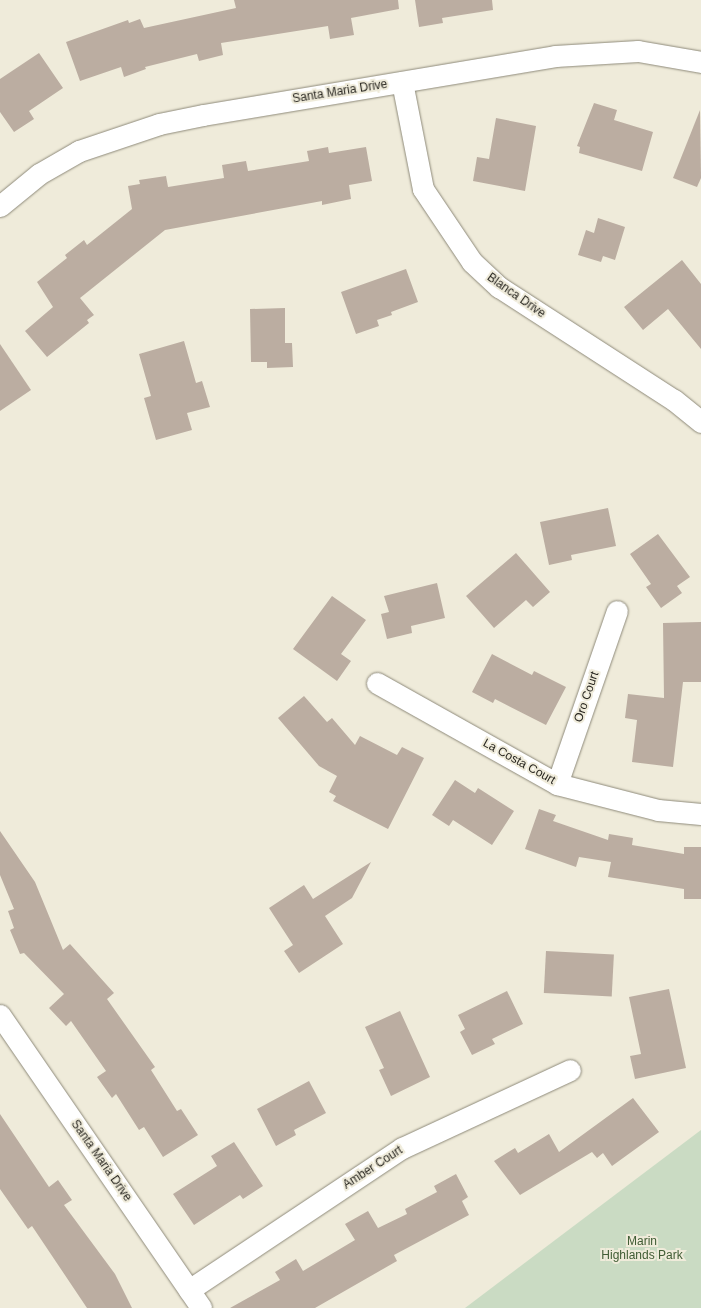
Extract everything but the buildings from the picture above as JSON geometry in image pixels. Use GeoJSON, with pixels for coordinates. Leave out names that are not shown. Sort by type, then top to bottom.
{"type":"FeatureCollection","features":[{"type":"Feature","properties":{"kind":"street","name":"Santa Maria Drive"},"geometry":{"type":"LineString","coordinates":[[0,206],[58,162],[126,134],[203,115],[556,56],[605,52],[646,52],[701,62]]}},
{"type":"Feature","properties":{"kind":"street","name":"Blanca Drive"},"geometry":{"type":"LineString","coordinates":[[402,82],[424,189],[472,262],[498,287],[674,400],[701,422]]}},
{"type":"Feature","properties":{"kind":"street","name":"Oro Court"},"geometry":{"type":"LineString","coordinates":[[557,784],[617,611]]}},
{"type":"Feature","properties":{"kind":"street","name":"La Costa Court"},"geometry":{"type":"LineString","coordinates":[[377,683],[557,784],[658,810],[701,814]]}},
{"type":"Feature","properties":{"kind":"street","name":"Santa Maria Drive"},"geometry":{"type":"LineString","coordinates":[[0,1015],[201,1308]]}},
{"type":"Feature","properties":{"kind":"street","name":"Amber Court"},"geometry":{"type":"LineString","coordinates":[[190,1290],[402,1148],[570,1070]]}},
{"type":"Feature","properties":{"kind":"green space","name":"Marin Highlands Park"},"geometry":{"type":"Polygon","coordinates":[[[701,1130],[701,1308],[465,1308],[701,1130]]]}}]}
